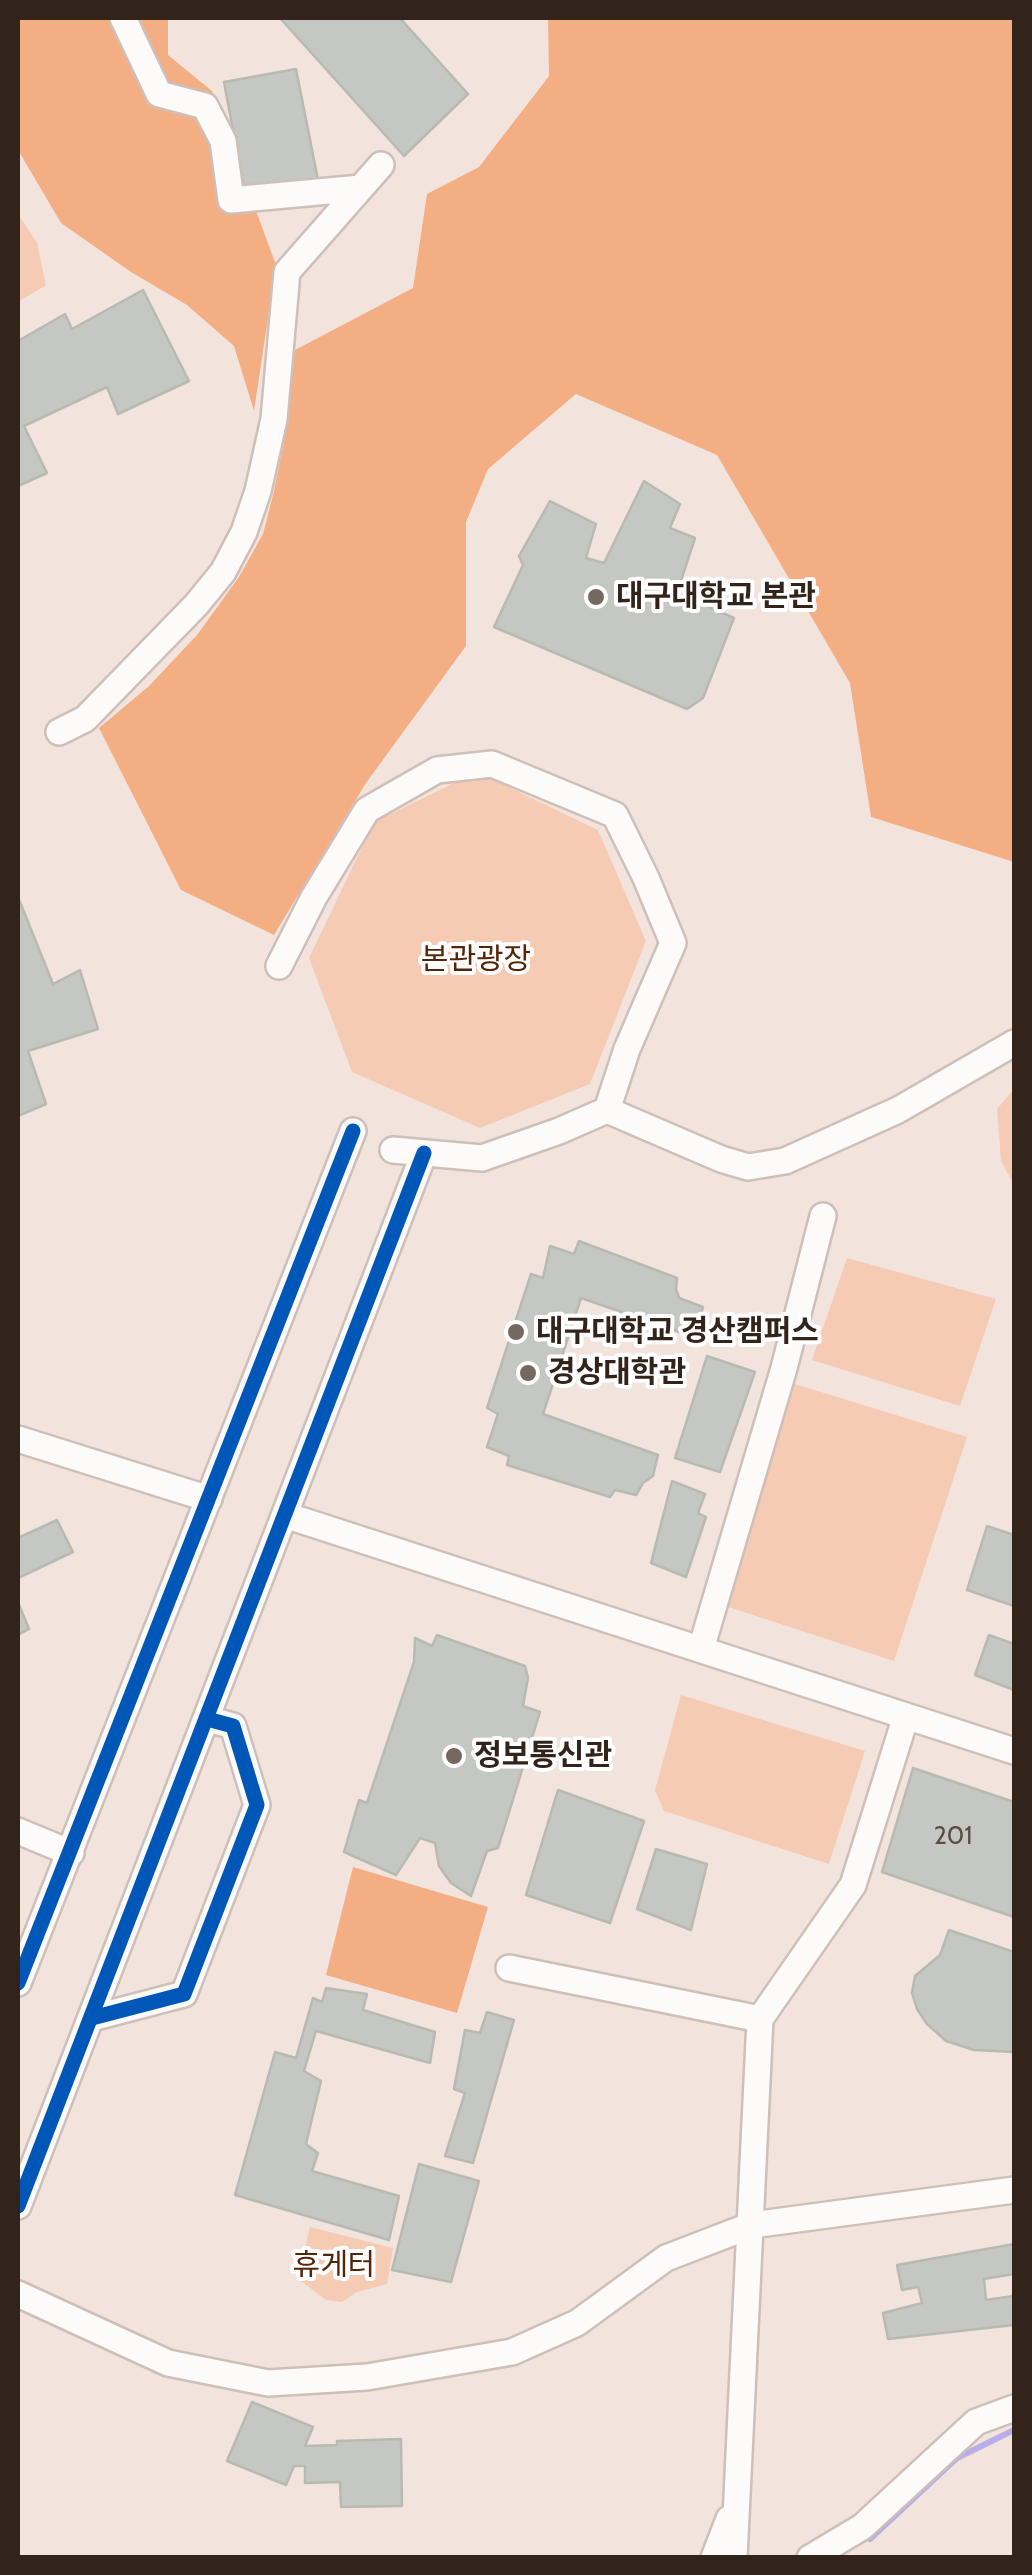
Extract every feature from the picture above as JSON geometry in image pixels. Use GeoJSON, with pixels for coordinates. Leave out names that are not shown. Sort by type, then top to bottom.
{"type":"FeatureCollection","features":[{"type":"Feature","properties":{"kind":"street"},"geometry":{"type":"LineString","coordinates":[[123,18],[159,94],[205,106],[223,140],[232,200],[361,188]]}},
{"type":"Feature","properties":{"kind":"street"},"geometry":{"type":"LineString","coordinates":[[59,732],[85,718],[196,605],[223,572],[244,532],[258,491],[274,420],[288,272],[381,165]]}},
{"type":"Feature","properties":{"kind":"street"},"geometry":{"type":"LineString","coordinates":[[279,966],[367,810],[437,770],[492,764],[614,815],[673,943],[627,1049],[607,1110]]}},
{"type":"Feature","properties":{"kind":"street"},"geometry":{"type":"LineString","coordinates":[[393,1150],[482,1158],[607,1110],[721,1159],[748,1166],[785,1161],[898,1110],[1014,1043]]}},
{"type":"Feature","properties":{"kind":"street"},"geometry":{"type":"LineString","coordinates":[[18,1982],[354,1131]]}},
{"type":"Feature","properties":{"kind":"street"},"geometry":{"type":"LineString","coordinates":[[18,2206],[424,1153]]}},
{"type":"Feature","properties":{"kind":"street"},"geometry":{"type":"LineString","coordinates":[[701,1649],[784,1368],[823,1216]]}},
{"type":"Feature","properties":{"kind":"street"},"geometry":{"type":"LineString","coordinates":[[18,1439],[210,1499]]}},
{"type":"Feature","properties":{"kind":"street"},"geometry":{"type":"LineString","coordinates":[[285,1515],[1014,1751]]}},
{"type":"Feature","properties":{"kind":"street"},"geometry":{"type":"LineString","coordinates":[[734,2558],[760,2019],[853,1885],[906,1716]]}},
{"type":"Feature","properties":{"kind":"street"},"geometry":{"type":"LineString","coordinates":[[92,2018],[184,1994],[258,1805],[232,1726],[207,1718]]}},
{"type":"Feature","properties":{"kind":"street"},"geometry":{"type":"LineString","coordinates":[[18,1830],[71,1853]]}},
{"type":"Feature","properties":{"kind":"street"},"geometry":{"type":"LineString","coordinates":[[509,1968],[760,2019]]}},
{"type":"Feature","properties":{"kind":"street"},"geometry":{"type":"LineString","coordinates":[[18,2294],[168,2363],[268,2383],[367,2377],[512,2352],[578,2323],[666,2258],[752,2225],[1014,2190]]}},
{"type":"Feature","properties":{"kind":"street"},"geometry":{"type":"LineString","coordinates":[[810,2558],[862,2527],[976,2422],[1014,2408]]}},
{"type":"Feature","properties":{"kind":"street"},"geometry":{"type":"LineString","coordinates":[[714,2558],[734,2505]]}},
{"type":"Feature","properties":{"kind":"green space"},"geometry":{"type":"Polygon","coordinates":[[[18,214],[37,243],[46,285],[18,302],[18,214]]]}},
{"type":"Feature","properties":{"kind":"green space","name":"본관광장"},"geometry":{"type":"Polygon","coordinates":[[[477,772],[598,830],[646,941],[590,1084],[480,1128],[352,1072],[309,958],[374,822],[477,772]]]}},
{"type":"Feature","properties":{"kind":"green space"},"geometry":{"type":"Polygon","coordinates":[[[1014,1089],[1014,1185],[1001,1161],[997,1109],[1014,1089]]]}},
{"type":"Feature","properties":{"kind":"green space"},"geometry":{"type":"Polygon","coordinates":[[[847,1258],[996,1299],[960,1406],[812,1360],[847,1258]]]}},
{"type":"Feature","properties":{"kind":"green space"},"geometry":{"type":"Polygon","coordinates":[[[779,1379],[967,1437],[894,1661],[713,1602],[779,1379]]]}},
{"type":"Feature","properties":{"kind":"green space"},"geometry":{"type":"Polygon","coordinates":[[[681,1695],[865,1751],[829,1864],[664,1811],[655,1790],[681,1695]]]}},
{"type":"Feature","properties":{"kind":"green space","name":"휴게터"},"geometry":{"type":"Polygon","coordinates":[[[310,2227],[393,2248],[387,2284],[357,2292],[342,2302],[326,2300],[301,2281],[310,2227]]]}},
{"type":"Feature","properties":{"kind":"shaded area"},"geometry":{"type":"Polygon","coordinates":[[[18,18],[168,18],[168,55],[212,91],[276,265],[254,411],[234,346],[187,305],[61,223],[18,150],[18,18]]]}},
{"type":"Feature","properties":{"kind":"shaded area"},"geometry":{"type":"Polygon","coordinates":[[[548,18],[1014,18],[1014,862],[871,817],[850,683],[717,455],[576,394],[488,469],[466,522],[466,646],[366,783],[274,935],[181,890],[99,728],[149,686],[197,635],[239,577],[263,534],[274,491],[295,350],[413,288],[427,194],[479,167],[549,76],[548,18]]]}},
{"type":"Feature","properties":{"kind":"shaded area"},"geometry":{"type":"Polygon","coordinates":[[[353,1867],[488,1907],[457,2013],[326,1975],[353,1867]]]}},
{"type":"Feature","properties":{"kind":"building"},"geometry":{"type":"Polygon","coordinates":[[[280,18],[400,18],[468,94],[404,156],[280,18]]]}},
{"type":"Feature","properties":{"kind":"building"},"geometry":{"type":"Polygon","coordinates":[[[296,69],[318,180],[244,189],[224,82],[296,69]]]}},
{"type":"Feature","properties":{"kind":"building"},"geometry":{"type":"Polygon","coordinates":[[[143,290],[189,381],[118,414],[107,387],[24,426],[47,473],[18,486],[18,341],[65,314],[72,329],[143,290]]]}},
{"type":"Feature","properties":{"kind":"building","name":"대구대학교 본관"},"geometry":{"type":"Polygon","coordinates":[[[644,481],[680,504],[670,528],[695,538],[677,593],[734,618],[703,698],[687,709],[494,627],[523,565],[519,556],[550,501],[596,524],[586,558],[604,563],[644,481]]]}},
{"type":"Feature","properties":{"kind":"building"},"geometry":{"type":"Polygon","coordinates":[[[18,897],[53,984],[80,970],[98,1029],[28,1051],[46,1104],[18,1116],[18,897]]]}},
{"type":"Feature","properties":{"kind":"building","name":"경상대학관"},"geometry":{"type":"Polygon","coordinates":[[[579,1241],[677,1278],[679,1298],[703,1307],[694,1337],[581,1298],[543,1414],[658,1455],[653,1476],[636,1495],[615,1490],[610,1497],[507,1465],[509,1456],[487,1447],[498,1414],[487,1408],[531,1274],[543,1278],[550,1246],[574,1254],[579,1241]]]}},
{"type":"Feature","properties":{"kind":"building"},"geometry":{"type":"Polygon","coordinates":[[[707,1356],[755,1372],[720,1472],[675,1458],[707,1356]]]}},
{"type":"Feature","properties":{"kind":"building"},"geometry":{"type":"Polygon","coordinates":[[[672,1481],[705,1494],[698,1513],[706,1517],[686,1577],[651,1563],[672,1481]]]}},
{"type":"Feature","properties":{"kind":"building"},"geometry":{"type":"Polygon","coordinates":[[[57,1520],[73,1552],[18,1578],[18,1538],[57,1520]]]}},
{"type":"Feature","properties":{"kind":"building"},"geometry":{"type":"Polygon","coordinates":[[[987,1526],[1014,1535],[1014,1606],[967,1590],[987,1526]]]}},
{"type":"Feature","properties":{"kind":"building"},"geometry":{"type":"Polygon","coordinates":[[[18,1602],[29,1629],[18,1635],[18,1602]]]}},
{"type":"Feature","properties":{"kind":"building","name":"정보통신관"},"geometry":{"type":"Polygon","coordinates":[[[437,1635],[525,1666],[528,1678],[523,1706],[540,1712],[498,1848],[487,1851],[471,1896],[451,1883],[439,1866],[435,1843],[420,1838],[396,1875],[344,1852],[359,1800],[367,1803],[414,1662],[415,1638],[432,1646],[437,1635]]]}},
{"type":"Feature","properties":{"kind":"building"},"geometry":{"type":"Polygon","coordinates":[[[989,1635],[1014,1644],[1014,1690],[975,1675],[989,1635]]]}},
{"type":"Feature","properties":{"kind":"building"},"geometry":{"type":"Polygon","coordinates":[[[913,1768],[1014,1802],[1014,1917],[882,1872],[913,1768]]]}},
{"type":"Feature","properties":{"kind":"building"},"geometry":{"type":"Polygon","coordinates":[[[558,1790],[644,1821],[610,1923],[526,1895],[558,1790]]]}},
{"type":"Feature","properties":{"kind":"building"},"geometry":{"type":"Polygon","coordinates":[[[656,1849],[707,1864],[691,1930],[637,1909],[656,1849]]]}},
{"type":"Feature","properties":{"kind":"building"},"geometry":{"type":"Polygon","coordinates":[[[949,1930],[1014,1952],[1014,2052],[974,2050],[946,2041],[917,2009],[912,1993],[915,1976],[940,1955],[949,1930]]]}},
{"type":"Feature","properties":{"kind":"building"},"geometry":{"type":"Polygon","coordinates":[[[326,1988],[367,1994],[363,2010],[435,2032],[430,2063],[316,2031],[304,2071],[321,2081],[306,2144],[318,2153],[312,2171],[399,2196],[389,2240],[235,2195],[275,2052],[296,2058],[313,1998],[322,2002],[326,1988]]]}},
{"type":"Feature","properties":{"kind":"building"},"geometry":{"type":"Polygon","coordinates":[[[487,2012],[514,2020],[473,2163],[445,2156],[465,2093],[454,2089],[465,2030],[480,2033],[487,2012]]]}},
{"type":"Feature","properties":{"kind":"building"},"geometry":{"type":"Polygon","coordinates":[[[419,2164],[479,2181],[451,2282],[392,2270],[419,2164]]]}},
{"type":"Feature","properties":{"kind":"building"},"geometry":{"type":"Polygon","coordinates":[[[1014,2244],[1014,2274],[984,2279],[986,2300],[1014,2296],[1014,2325],[888,2339],[883,2313],[922,2303],[918,2287],[902,2290],[897,2265],[1014,2244]]]}},
{"type":"Feature","properties":{"kind":"building"},"geometry":{"type":"Polygon","coordinates":[[[252,2402],[313,2427],[305,2446],[401,2439],[402,2506],[341,2507],[340,2482],[305,2483],[305,2466],[294,2466],[286,2485],[227,2461],[252,2402]]]}},
{"type":"Feature","properties":{"kind":"waterway"},"geometry":{"type":"LineString","coordinates":[[870,2539],[957,2458],[1014,2430]]}},
{"type":"Feature","properties":{"kind":"cycle path"},"geometry":{"type":"LineString","coordinates":[[18,1983],[353,1131]]}},
{"type":"Feature","properties":{"kind":"cycle path"},"geometry":{"type":"LineString","coordinates":[[18,2206],[424,1153]]}},
{"type":"Feature","properties":{"kind":"cycle path"},"geometry":{"type":"LineString","coordinates":[[92,2018],[184,1994],[257,1805],[233,1726],[207,1719]]}},
{"type":"Feature","properties":{"kind":"place","name":"대구대학교 본관"},"geometry":{"type":"Point","coordinates":[596,597]}},
{"type":"Feature","properties":{"kind":"place","name":"대구대학교 경산캠퍼스"},"geometry":{"type":"Point","coordinates":[516,1332]}},
{"type":"Feature","properties":{"kind":"place","name":"경상대학관"},"geometry":{"type":"Point","coordinates":[528,1373]}},
{"type":"Feature","properties":{"kind":"place","name":"정보통신관"},"geometry":{"type":"Point","coordinates":[454,1756]}}]}
